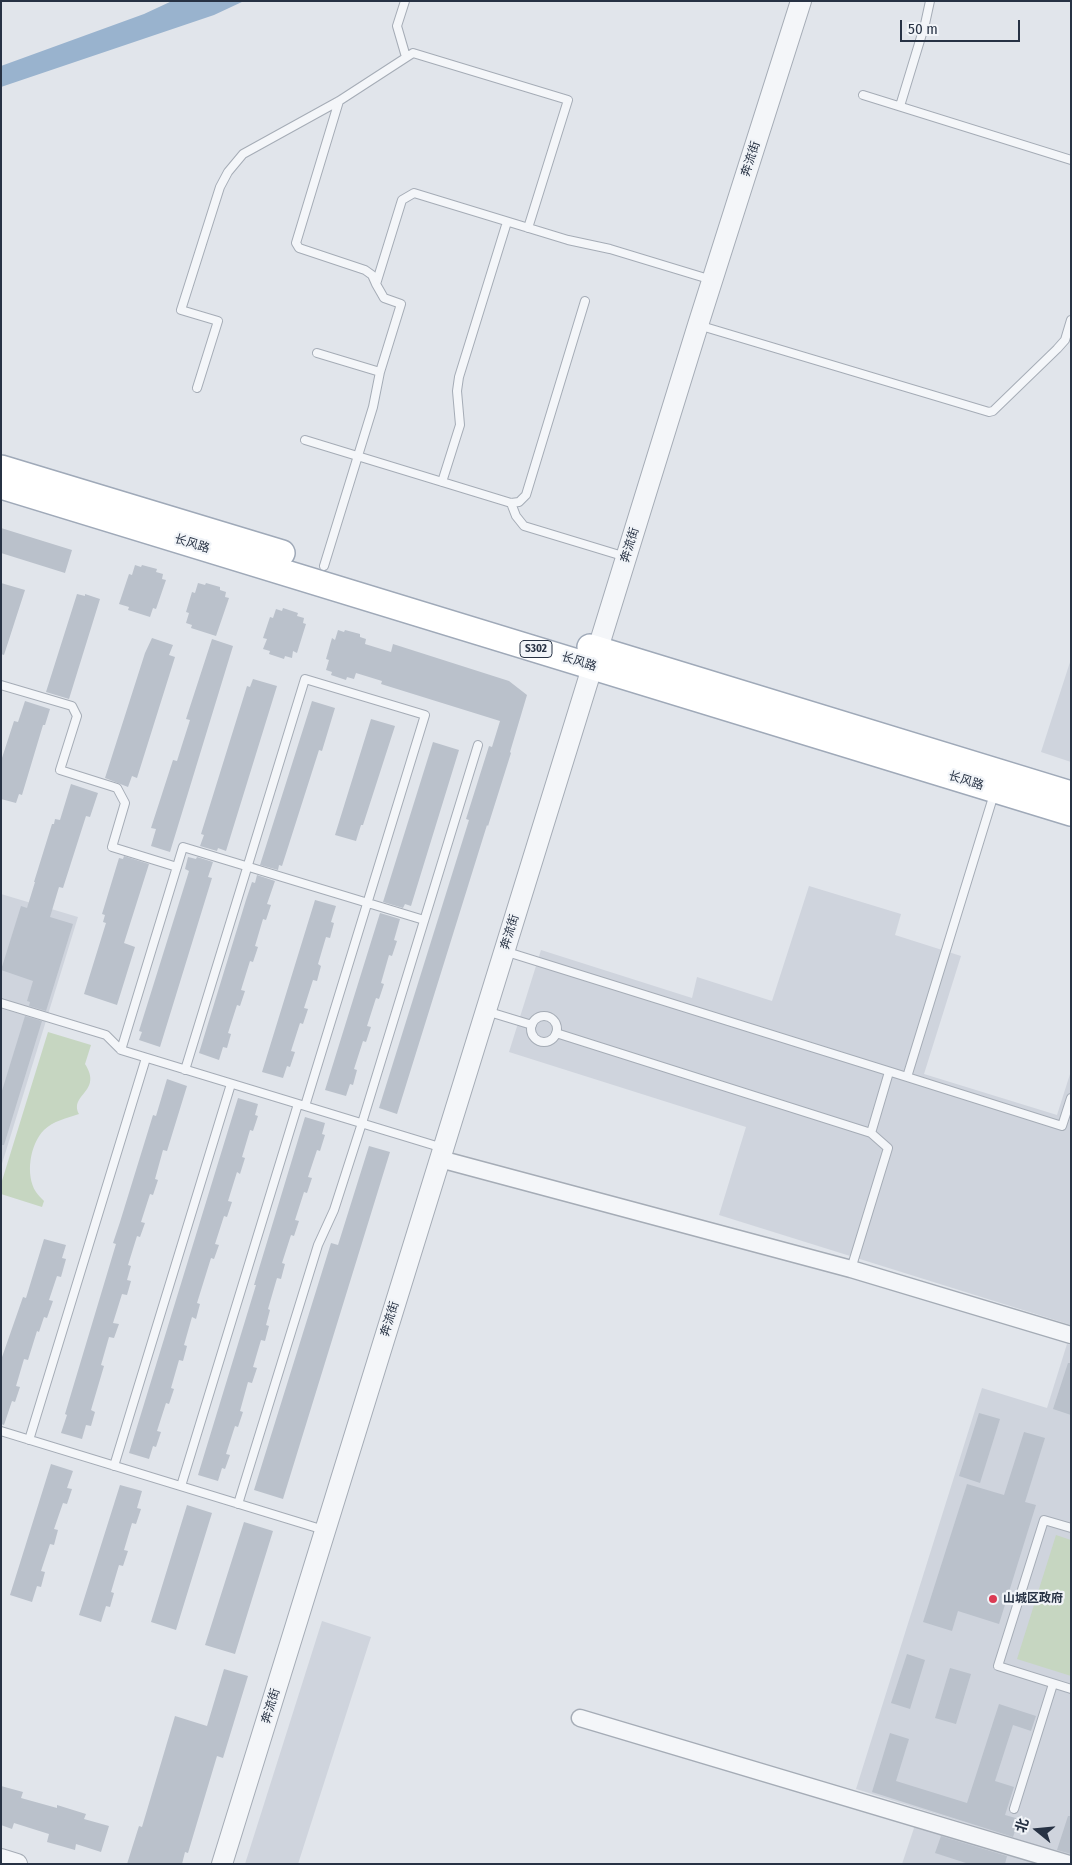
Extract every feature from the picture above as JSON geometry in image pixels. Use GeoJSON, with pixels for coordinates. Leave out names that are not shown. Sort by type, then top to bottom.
{"type":"FeatureCollection","features":[{"type":"Feature","properties":{"kind":"main road","name":"长风路"},"geometry":{"type":"LineString","coordinates":[[1,468],[324,566],[595,658],[1071,813]]}},
{"type":"Feature","properties":{"kind":"main road","name":"长风路"},"geometry":{"type":"LineString","coordinates":[[1,486],[1071,794]]}},
{"type":"Feature","properties":{"kind":"street","name":"奔流街"},"geometry":{"type":"LineString","coordinates":[[222,1864],[698,325],[801,1]]}},
{"type":"Feature","properties":{"kind":"street"},"geometry":{"type":"LineString","coordinates":[[442,1153],[1071,1335]]}},
{"type":"Feature","properties":{"kind":"street"},"geometry":{"type":"LineString","coordinates":[[580,1718],[1068,1864]]}},
{"type":"Feature","properties":{"kind":"street"},"geometry":{"type":"LineString","coordinates":[[1,1859],[17,1864]]}},
{"type":"Feature","properties":{"kind":"lane"},"geometry":{"type":"LineString","coordinates":[[405,1],[397,26],[406,57]]}},
{"type":"Feature","properties":{"kind":"lane"},"geometry":{"type":"LineString","coordinates":[[900,106],[925,24],[930,1]]}},
{"type":"Feature","properties":{"kind":"lane"},"geometry":{"type":"LineString","coordinates":[[197,388],[218,321],[181,310],[220,186],[228,172],[243,154],[339,101],[413,53],[568,100],[528,228]]}},
{"type":"Feature","properties":{"kind":"lane"},"geometry":{"type":"LineString","coordinates":[[863,95],[1071,160]]}},
{"type":"Feature","properties":{"kind":"lane"},"geometry":{"type":"LineString","coordinates":[[324,566],[373,407],[380,372],[401,304],[384,298],[372,275],[366,270],[299,248],[296,242],[339,101]]}},
{"type":"Feature","properties":{"kind":"lane"},"geometry":{"type":"LineString","coordinates":[[376,284],[402,200],[414,194],[568,240],[610,249],[712,280]]}},
{"type":"Feature","properties":{"kind":"lane"},"geometry":{"type":"LineString","coordinates":[[442,482],[460,424],[457,391],[460,377],[507,222]]}},
{"type":"Feature","properties":{"kind":"lane"},"geometry":{"type":"LineString","coordinates":[[305,440],[512,503],[518,502],[526,495],[585,301]]}},
{"type":"Feature","properties":{"kind":"lane"},"geometry":{"type":"LineString","coordinates":[[698,325],[989,412],[993,411],[1057,349],[1064,340],[1071,320]]}},
{"type":"Feature","properties":{"kind":"lane"},"geometry":{"type":"LineString","coordinates":[[317,353],[380,372]]}},
{"type":"Feature","properties":{"kind":"lane"},"geometry":{"type":"LineString","coordinates":[[512,503],[516,516],[524,526],[626,558]]}},
{"type":"Feature","properties":{"kind":"lane"},"geometry":{"type":"LineString","coordinates":[[181,1486],[367,903],[424,715],[305,678],[185,1070]]}},
{"type":"Feature","properties":{"kind":"lane"},"geometry":{"type":"LineString","coordinates":[[1,685],[72,706],[77,716],[60,770],[117,788],[125,803],[112,847],[177,867]]}},
{"type":"Feature","properties":{"kind":"lane"},"geometry":{"type":"LineString","coordinates":[[238,1504],[318,1245],[334,1210],[362,1123],[478,745]]}},
{"type":"Feature","properties":{"kind":"lane"},"geometry":{"type":"LineString","coordinates":[[906,1077],[996,790]]}},
{"type":"Feature","properties":{"kind":"lane"},"geometry":{"type":"LineString","coordinates":[[121,1050],[183,847],[424,920]]}},
{"type":"Feature","properties":{"kind":"lane"},"geometry":{"type":"LineString","coordinates":[[504,951],[1062,1126],[1071,1098]]}},
{"type":"Feature","properties":{"kind":"lane"},"geometry":{"type":"LineString","coordinates":[[1,1003],[106,1035],[121,1050],[362,1123],[442,1153]]}},
{"type":"Feature","properties":{"kind":"lane"},"geometry":{"type":"LineString","coordinates":[[486,1011],[532,1025]]}},
{"type":"Feature","properties":{"kind":"lane"},"geometry":{"type":"LineString","coordinates":[[540,1016],[550,1017],[556,1025],[556,1033],[553,1039],[548,1042],[538,1041],[531,1033],[532,1025],[540,1016]]}},
{"type":"Feature","properties":{"kind":"lane"},"geometry":{"type":"LineString","coordinates":[[556,1033],[872,1133],[888,1148],[851,1270]]}},
{"type":"Feature","properties":{"kind":"lane"},"geometry":{"type":"LineString","coordinates":[[29,1440],[146,1058]]}},
{"type":"Feature","properties":{"kind":"lane"},"geometry":{"type":"LineString","coordinates":[[872,1133],[890,1072]]}},
{"type":"Feature","properties":{"kind":"lane"},"geometry":{"type":"LineString","coordinates":[[114,1466],[231,1084]]}},
{"type":"Feature","properties":{"kind":"lane"},"geometry":{"type":"LineString","coordinates":[[1,1431],[325,1531]]}},
{"type":"Feature","properties":{"kind":"lane"},"geometry":{"type":"LineString","coordinates":[[1071,1528],[1044,1520],[998,1666],[1071,1689]]}},
{"type":"Feature","properties":{"kind":"lane"},"geometry":{"type":"LineString","coordinates":[[1014,1809],[1053,1684]]}},
{"type":"Feature","properties":{"kind":"shaded area"},"geometry":{"type":"Polygon","coordinates":[[[1071,659],[1071,762],[1041,752],[1071,659]]]}},
{"type":"Feature","properties":{"kind":"shaded area"},"geometry":{"type":"Polygon","coordinates":[[[809,886],[901,914],[895,935],[961,956],[924,1074],[1057,1115],[1071,1071],[1071,1325],[719,1215],[746,1127],[509,1052],[541,950],[692,998],[697,977],[772,1001],[809,886]]]}},
{"type":"Feature","properties":{"kind":"shaded area"},"geometry":{"type":"Polygon","coordinates":[[[1,894],[78,917],[1,1167],[1,894]]]}},
{"type":"Feature","properties":{"kind":"shaded area","name":"山城区政府"},"geometry":{"type":"Polygon","coordinates":[[[1067,1344],[1071,1345],[1071,1856],[856,1789],[982,1388],[1047,1408],[1067,1344]]]}},
{"type":"Feature","properties":{"kind":"shaded area"},"geometry":{"type":"Polygon","coordinates":[[[322,1621],[371,1637],[298,1864],[245,1864],[322,1621]]]}},
{"type":"Feature","properties":{"kind":"shaded area"},"geometry":{"type":"Polygon","coordinates":[[[915,1825],[1039,1864],[902,1864],[915,1825]]]}},
{"type":"Feature","properties":{"kind":"green space"},"geometry":{"type":"Polygon","coordinates":[[[48,1032],[91,1045],[85,1064],[90,1073],[90,1081],[78,1102],[79,1114],[52,1124],[44,1130],[35,1143],[30,1169],[36,1192],[44,1201],[42,1207],[1,1194],[1,1184],[48,1032]]]}},
{"type":"Feature","properties":{"kind":"green space"},"geometry":{"type":"Polygon","coordinates":[[[1056,1535],[1071,1540],[1071,1676],[1017,1659],[1056,1535]]]}},
{"type":"Feature","properties":{"kind":"water"},"geometry":{"type":"Polygon","coordinates":[[[172,1],[244,1],[214,15],[1,87],[1,66],[144,14],[172,1]]]}},
{"type":"Feature","properties":{"kind":"building"},"geometry":{"type":"Polygon","coordinates":[[[1,528],[72,550],[65,573],[1,553],[1,528]]]}},
{"type":"Feature","properties":{"kind":"building"},"geometry":{"type":"Polygon","coordinates":[[[135,565],[157,569],[156,572],[163,574],[162,579],[166,580],[156,609],[153,608],[150,617],[128,610],[129,607],[119,604],[129,574],[132,575],[135,565]]]}},
{"type":"Feature","properties":{"kind":"building"},"geometry":{"type":"Polygon","coordinates":[[[1,583],[25,590],[4,655],[1,654],[1,583]]]}},
{"type":"Feature","properties":{"kind":"building"},"geometry":{"type":"Polygon","coordinates":[[[198,583],[220,587],[220,590],[226,592],[225,597],[229,598],[216,636],[191,628],[192,625],[186,623],[189,613],[186,612],[192,592],[195,593],[198,583]]]}},
{"type":"Feature","properties":{"kind":"building"},"geometry":{"type":"Polygon","coordinates":[[[77,594],[85,596],[85,594],[100,599],[69,699],[46,692],[77,594]]]}},
{"type":"Feature","properties":{"kind":"building"},"geometry":{"type":"Polygon","coordinates":[[[283,608],[298,613],[297,616],[304,618],[303,623],[306,624],[297,653],[293,651],[292,658],[285,656],[284,659],[269,654],[270,651],[263,649],[267,639],[263,638],[270,617],[273,618],[276,609],[282,611],[283,608]]]}},
{"type":"Feature","properties":{"kind":"building"},"geometry":{"type":"Polygon","coordinates":[[[338,630],[360,634],[360,637],[366,639],[365,644],[391,652],[393,644],[509,681],[527,695],[511,753],[397,1114],[379,1108],[469,820],[466,819],[489,746],[492,747],[500,721],[381,684],[382,681],[356,673],[354,679],[347,677],[346,680],[331,675],[332,672],[326,670],[329,660],[326,659],[332,638],[335,640],[338,630]]]}},
{"type":"Feature","properties":{"kind":"building"},"geometry":{"type":"Polygon","coordinates":[[[152,638],[173,645],[169,655],[175,657],[137,778],[132,776],[128,787],[105,778],[145,653],[152,638]]]}},
{"type":"Feature","properties":{"kind":"building"},"geometry":{"type":"Polygon","coordinates":[[[212,639],[233,646],[170,852],[151,846],[156,829],[151,828],[173,760],[177,761],[190,720],[186,719],[212,639]]]}},
{"type":"Feature","properties":{"kind":"building"},"geometry":{"type":"Polygon","coordinates":[[[253,679],[277,686],[226,851],[218,848],[217,851],[200,846],[204,835],[201,834],[247,686],[250,687],[253,679]]]}},
{"type":"Feature","properties":{"kind":"building"},"geometry":{"type":"Polygon","coordinates":[[[25,701],[50,709],[45,725],[43,725],[22,795],[19,794],[16,803],[1,799],[1,761],[14,721],[18,722],[25,701]]]}},
{"type":"Feature","properties":{"kind":"building"},"geometry":{"type":"Polygon","coordinates":[[[312,701],[335,708],[322,751],[319,750],[282,866],[279,865],[278,870],[260,865],[312,701]]]}},
{"type":"Feature","properties":{"kind":"building"},"geometry":{"type":"Polygon","coordinates":[[[371,719],[395,726],[356,841],[335,835],[371,719]]]}},
{"type":"Feature","properties":{"kind":"building"},"geometry":{"type":"Polygon","coordinates":[[[433,742],[459,750],[411,906],[405,904],[403,908],[383,902],[433,742]]]}},
{"type":"Feature","properties":{"kind":"building"},"geometry":{"type":"Polygon","coordinates":[[[71,784],[98,793],[90,817],[86,816],[63,888],[59,887],[50,917],[73,924],[46,1011],[29,1006],[30,1002],[27,1001],[33,981],[1,970],[21,906],[27,908],[52,824],[54,824],[55,819],[60,820],[71,784]]]}},
{"type":"Feature","properties":{"kind":"building"},"geometry":{"type":"Polygon","coordinates":[[[124,856],[149,864],[124,943],[135,947],[117,1005],[84,994],[106,923],[103,922],[105,915],[102,914],[119,858],[123,859],[124,856]]]}},
{"type":"Feature","properties":{"kind":"building"},"geometry":{"type":"Polygon","coordinates":[[[188,857],[196,859],[197,857],[213,862],[208,877],[212,878],[160,1047],[139,1040],[142,1032],[139,1031],[189,871],[185,869],[188,857]]]}},
{"type":"Feature","properties":{"kind":"building"},"geometry":{"type":"Polygon","coordinates":[[[257,875],[275,881],[267,904],[271,905],[266,920],[263,919],[255,946],[258,947],[253,962],[250,961],[241,990],[245,991],[240,1006],[237,1005],[228,1033],[231,1034],[227,1048],[223,1047],[219,1060],[199,1053],[246,900],[252,882],[255,883],[257,875]]]}},
{"type":"Feature","properties":{"kind":"building"},"geometry":{"type":"Polygon","coordinates":[[[315,900],[336,906],[331,922],[334,923],[330,938],[326,937],[318,964],[321,966],[317,981],[313,980],[304,1008],[308,1009],[303,1024],[300,1023],[291,1051],[295,1052],[290,1067],[287,1066],[283,1078],[262,1072],[315,900]]]}},
{"type":"Feature","properties":{"kind":"building"},"geometry":{"type":"Polygon","coordinates":[[[380,913],[400,919],[394,940],[397,941],[392,956],[389,955],[381,983],[384,984],[379,999],[376,998],[367,1026],[371,1027],[366,1042],[363,1041],[354,1069],[357,1070],[353,1085],[350,1084],[346,1096],[325,1090],[380,913]]]}},
{"type":"Feature","properties":{"kind":"building"},"geometry":{"type":"Polygon","coordinates":[[[25,1016],[42,1021],[4,1145],[1,1145],[1,1094],[25,1016]]]}},
{"type":"Feature","properties":{"kind":"building"},"geometry":{"type":"Polygon","coordinates":[[[167,1079],[187,1086],[167,1151],[163,1150],[155,1179],[158,1180],[153,1195],[150,1194],[141,1222],[145,1223],[140,1237],[137,1236],[128,1265],[131,1266],[127,1280],[131,1281],[127,1295],[122,1294],[113,1323],[119,1324],[114,1338],[109,1337],[101,1365],[104,1366],[91,1410],[95,1412],[91,1426],[86,1425],[82,1439],[61,1433],[67,1415],[65,1414],[116,1244],[113,1243],[153,1115],[156,1116],[167,1079]]]}},
{"type":"Feature","properties":{"kind":"building"},"geometry":{"type":"Polygon","coordinates":[[[238,1098],[258,1104],[255,1115],[258,1116],[253,1131],[250,1130],[242,1157],[245,1158],[240,1174],[237,1172],[228,1201],[232,1202],[227,1217],[224,1216],[215,1244],[219,1245],[214,1259],[211,1258],[197,1303],[200,1304],[196,1319],[192,1317],[184,1345],[187,1346],[183,1361],[179,1360],[171,1388],[174,1389],[169,1404],[166,1403],[157,1431],[161,1432],[156,1447],[153,1446],[149,1459],[129,1453],[238,1098]]]}},
{"type":"Feature","properties":{"kind":"building"},"geometry":{"type":"Polygon","coordinates":[[[305,1117],[325,1123],[322,1134],[325,1135],[320,1151],[317,1150],[308,1177],[312,1178],[307,1193],[304,1192],[295,1220],[299,1221],[294,1236],[291,1235],[282,1263],[285,1264],[281,1279],[277,1278],[268,1309],[270,1310],[266,1325],[269,1326],[265,1341],[261,1340],[253,1367],[257,1368],[252,1383],[248,1382],[240,1411],[243,1412],[238,1427],[235,1426],[226,1454],[230,1455],[225,1469],[222,1468],[218,1481],[198,1475],[305,1117]]]}},
{"type":"Feature","properties":{"kind":"building"},"geometry":{"type":"Polygon","coordinates":[[[369,1146],[390,1152],[283,1499],[254,1490],[331,1243],[338,1245],[369,1146]]]}},
{"type":"Feature","properties":{"kind":"building"},"geometry":{"type":"Polygon","coordinates":[[[44,1239],[66,1245],[62,1258],[66,1259],[61,1277],[57,1276],[49,1300],[53,1301],[47,1318],[44,1317],[39,1332],[37,1331],[28,1360],[24,1359],[16,1386],[20,1387],[15,1402],[12,1401],[4,1425],[1,1424],[1,1360],[23,1297],[26,1298],[44,1239]]]}},
{"type":"Feature","properties":{"kind":"building"},"geometry":{"type":"Polygon","coordinates":[[[1068,1363],[1071,1363],[1071,1415],[1053,1409],[1068,1363]]]}},
{"type":"Feature","properties":{"kind":"building"},"geometry":{"type":"Polygon","coordinates":[[[979,1413],[1000,1419],[980,1483],[959,1476],[979,1413]]]}},
{"type":"Feature","properties":{"kind":"building"},"geometry":{"type":"Polygon","coordinates":[[[1024,1432],[1045,1438],[1025,1502],[1036,1505],[999,1624],[958,1611],[952,1631],[923,1622],[967,1484],[1004,1495],[1024,1432]]]}},
{"type":"Feature","properties":{"kind":"building"},"geometry":{"type":"Polygon","coordinates":[[[51,1464],[73,1471],[67,1488],[72,1489],[67,1504],[63,1503],[54,1529],[58,1530],[54,1545],[50,1544],[41,1571],[45,1572],[41,1587],[37,1586],[32,1602],[10,1595],[51,1464]]]}},
{"type":"Feature","properties":{"kind":"building"},"geometry":{"type":"Polygon","coordinates":[[[120,1485],[142,1491],[137,1508],[141,1509],[136,1524],[132,1523],[124,1550],[128,1551],[123,1566],[119,1565],[111,1592],[114,1593],[110,1607],[106,1606],[101,1622],[79,1615],[120,1485]]]}},
{"type":"Feature","properties":{"kind":"building"},"geometry":{"type":"Polygon","coordinates":[[[187,1505],[212,1513],[176,1630],[151,1622],[187,1505]]]}},
{"type":"Feature","properties":{"kind":"building"},"geometry":{"type":"Polygon","coordinates":[[[244,1522],[273,1531],[235,1654],[205,1645],[244,1522]]]}},
{"type":"Feature","properties":{"kind":"building"},"geometry":{"type":"Polygon","coordinates":[[[907,1654],[925,1660],[910,1709],[891,1703],[907,1654]]]}},
{"type":"Feature","properties":{"kind":"building"},"geometry":{"type":"Polygon","coordinates":[[[950,1668],[971,1674],[956,1724],[935,1718],[950,1668]]]}},
{"type":"Feature","properties":{"kind":"building"},"geometry":{"type":"Polygon","coordinates":[[[224,1669],[248,1676],[223,1758],[217,1756],[188,1853],[185,1852],[182,1864],[127,1864],[139,1826],[142,1827],[175,1716],[207,1726],[224,1669]]]}},
{"type":"Feature","properties":{"kind":"building"},"geometry":{"type":"Polygon","coordinates":[[[999,1704],[1036,1716],[1031,1731],[1013,1725],[995,1781],[1014,1787],[1005,1815],[1019,1819],[1013,1837],[872,1792],[890,1733],[909,1739],[896,1781],[967,1803],[999,1704]]]}},
{"type":"Feature","properties":{"kind":"building"},"geometry":{"type":"Polygon","coordinates":[[[1,1786],[23,1792],[21,1798],[57,1808],[57,1805],[86,1814],[84,1819],[109,1826],[101,1852],[76,1844],[75,1850],[47,1842],[49,1834],[14,1823],[12,1829],[1,1825],[1,1786]]]}},
{"type":"Feature","properties":{"kind":"building"},"geometry":{"type":"Polygon","coordinates":[[[1068,1816],[1071,1816],[1071,1854],[1057,1850],[1068,1816]]]}},
{"type":"Feature","properties":{"kind":"building"},"geometry":{"type":"Polygon","coordinates":[[[941,1836],[1007,1856],[1005,1864],[969,1864],[935,1853],[941,1836]]]}},
{"type":"Feature","properties":{"kind":"place","name":"山城区政府"},"geometry":{"type":"Point","coordinates":[993,1599]}}]}
